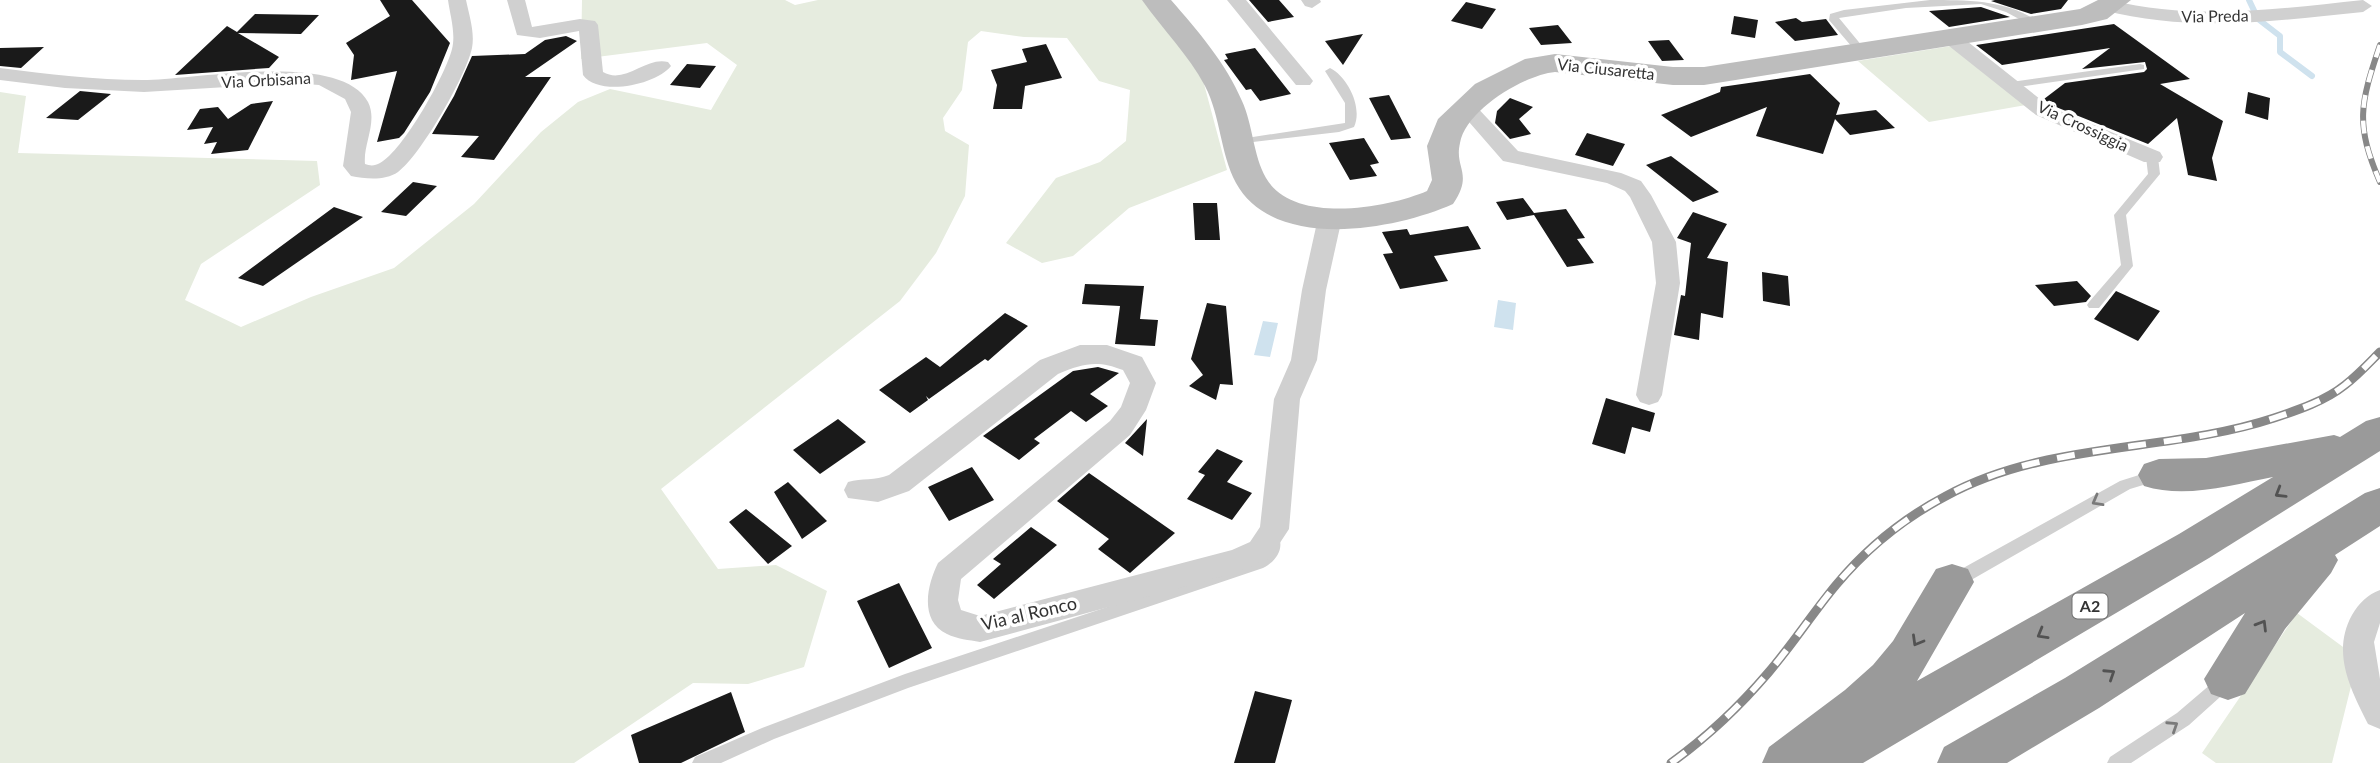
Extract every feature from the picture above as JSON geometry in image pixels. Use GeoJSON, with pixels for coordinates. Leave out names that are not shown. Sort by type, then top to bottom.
{"type":"FeatureCollection","features":[{"type":"Feature","properties":{"kind":"highway","name":"A2"},"geometry":{"type":"LineString","coordinates":[[2160,475],[2206,474],[2370,438]]}},
{"type":"Feature","properties":{"kind":"highway","name":"A2"},"geometry":{"type":"LineString","coordinates":[[1818,763],[2194,546],[2370,438]]}},
{"type":"Feature","properties":{"kind":"highway"},"geometry":{"type":"LineString","coordinates":[[1962,763],[2082,693],[2380,505]]}},
{"type":"Feature","properties":{"kind":"highway"},"geometry":{"type":"LineString","coordinates":[[2228,679],[2269,615],[2344,529]]}},
{"type":"Feature","properties":{"kind":"highway"},"geometry":{"type":"LineString","coordinates":[[1787,763],[1886,683],[1918,641],[1939,598],[1952,582]]}},
{"type":"Feature","properties":{"kind":"street","name":"Via Orbisana"},"geometry":{"type":"LineString","coordinates":[[0,74],[65,82],[144,86],[317,78],[348,92],[356,100],[360,112],[354,166],[359,171],[379,171],[388,168],[404,154],[453,72],[463,46],[457,0]]}},
{"type":"Feature","properties":{"kind":"street"},"geometry":{"type":"LineString","coordinates":[[516,0],[524,31],[532,33],[577,24],[588,25],[593,75],[598,80],[613,82],[636,77],[661,66]]}},
{"type":"Feature","properties":{"kind":"street","name":"Via Ciusaretta"},"geometry":{"type":"LineString","coordinates":[[1156,0],[1205,64],[1227,100],[1253,185],[1269,201],[1289,211],[1330,218],[1380,218],[1405,213],[1441,197],[1448,180],[1443,146],[1449,126],[1486,90],[1535,65],[1555,63],[1673,76],[1704,76],[2046,23],[2097,13],[2113,3]]}},
{"type":"Feature","properties":{"kind":"street"},"geometry":{"type":"LineString","coordinates":[[1236,0],[1303,81]]}},
{"type":"Feature","properties":{"kind":"street","name":"Via Preda"},"geometry":{"type":"LineString","coordinates":[[2113,3],[2135,14],[2188,18],[2263,15],[2363,6]]}},
{"type":"Feature","properties":{"kind":"street","name":"Via Crossiggia"},"geometry":{"type":"LineString","coordinates":[[1951,38],[2043,111],[2152,157]]}},
{"type":"Feature","properties":{"kind":"street"},"geometry":{"type":"LineString","coordinates":[[1466,107],[1511,156],[1613,177],[1633,187],[1640,195],[1664,242],[1668,284],[1649,395]]}},
{"type":"Feature","properties":{"kind":"street"},"geometry":{"type":"LineString","coordinates":[[1274,529],[1287,399],[1304,360],[1314,290],[1330,218]]}},
{"type":"Feature","properties":{"kind":"street","name":"Via al Ronco"},"geometry":{"type":"LineString","coordinates":[[858,490],[878,491],[899,483],[1049,368],[1080,354],[1107,354],[1133,364],[1143,383],[1133,410],[1120,428],[949,572],[941,589],[943,609],[956,624],[980,629],[1238,560],[1260,550],[1274,529]]}},
{"type":"Feature","properties":{"kind":"street"},"geometry":{"type":"LineString","coordinates":[[2380,603],[2366,614],[2358,635],[2358,658],[2365,688],[2380,714]]}},
{"type":"Feature","properties":{"kind":"lane"},"geometry":{"type":"LineString","coordinates":[[1862,52],[1834,20],[1834,16],[1927,3],[1981,1],[2046,23]]}},
{"type":"Feature","properties":{"kind":"lane"},"geometry":{"type":"LineString","coordinates":[[2011,85],[2140,67]]}},
{"type":"Feature","properties":{"kind":"lane"},"geometry":{"type":"LineString","coordinates":[[1240,142],[1339,129],[1350,125],[1353,117],[1349,96],[1330,71]]}},
{"type":"Feature","properties":{"kind":"lane"},"geometry":{"type":"LineString","coordinates":[[2094,305],[2127,266],[2120,215],[2154,174],[2152,157]]}},
{"type":"Feature","properties":{"kind":"lane"},"geometry":{"type":"LineString","coordinates":[[1952,582],[2125,485],[2160,475]]}},
{"type":"Feature","properties":{"kind":"lane"},"geometry":{"type":"LineString","coordinates":[[701,763],[761,736],[962,662],[1267,560],[1272,552],[1274,529]]}},
{"type":"Feature","properties":{"kind":"lane"},"geometry":{"type":"LineString","coordinates":[[2116,763],[2183,719],[2228,679]]}},
{"type":"Feature","properties":{"kind":"shaded area"},"geometry":{"type":"Polygon","coordinates":[[[582,0],[785,0],[795,5],[818,0],[1148,0],[1200,69],[1227,170],[1129,208],[1073,256],[1042,263],[1006,243],[1056,178],[1100,162],[1126,141],[1130,90],[1099,81],[1067,38],[1024,37],[981,31],[968,42],[962,90],[943,118],[945,131],[969,145],[965,196],[936,253],[900,301],[661,489],[718,569],[776,565],[827,591],[804,667],[748,684],[693,683],[574,763],[0,763],[0,92],[26,96],[18,153],[317,161],[320,185],[201,264],[185,300],[241,327],[311,297],[394,268],[474,204],[541,132],[578,102],[610,89],[711,110],[737,65],[707,43],[581,59],[582,0]]]}},
{"type":"Feature","properties":{"kind":"shaded area"},"geometry":{"type":"Polygon","coordinates":[[[1951,46],[2026,105],[1929,122],[1858,61],[1951,46]]]}},
{"type":"Feature","properties":{"kind":"shaded area"},"geometry":{"type":"Polygon","coordinates":[[[2297,613],[2358,658],[2332,763],[2216,763],[2202,753],[2297,613]]]}},
{"type":"Feature","properties":{"kind":"water"},"geometry":{"type":"Polygon","coordinates":[[[1498,300],[1516,303],[1513,330],[1494,327],[1498,300]]]}},
{"type":"Feature","properties":{"kind":"water"},"geometry":{"type":"Polygon","coordinates":[[[1263,321],[1278,323],[1270,357],[1254,355],[1263,321]]]}},
{"type":"Feature","properties":{"kind":"building"},"geometry":{"type":"Polygon","coordinates":[[[380,0],[412,0],[450,43],[430,92],[404,133],[399,138],[377,142],[397,71],[351,80],[354,55],[346,43],[390,16],[380,0]]]}},
{"type":"Feature","properties":{"kind":"building"},"geometry":{"type":"Polygon","coordinates":[[[1249,0],[1279,0],[1294,17],[1268,22],[1249,0]]]}},
{"type":"Feature","properties":{"kind":"building"},"geometry":{"type":"Polygon","coordinates":[[[2068,0],[2061,9],[2031,14],[1991,1],[2068,0]]]}},
{"type":"Feature","properties":{"kind":"building"},"geometry":{"type":"Polygon","coordinates":[[[1466,2],[1496,9],[1482,29],[1451,21],[1466,2]]]}},
{"type":"Feature","properties":{"kind":"building"},"geometry":{"type":"Polygon","coordinates":[[[1981,7],[2010,17],[1949,27],[1929,11],[1981,7]]]}},
{"type":"Feature","properties":{"kind":"building"},"geometry":{"type":"Polygon","coordinates":[[[255,14],[319,15],[301,34],[238,33],[279,57],[269,68],[175,75],[227,26],[237,32],[255,14]]]}},
{"type":"Feature","properties":{"kind":"building"},"geometry":{"type":"Polygon","coordinates":[[[1734,16],[1758,20],[1755,38],[1731,34],[1734,16]]]}},
{"type":"Feature","properties":{"kind":"building"},"geometry":{"type":"Polygon","coordinates":[[[1796,18],[1802,22],[1826,19],[1838,35],[1795,41],[1775,22],[1796,18]]]}},
{"type":"Feature","properties":{"kind":"building"},"geometry":{"type":"Polygon","coordinates":[[[2114,24],[2190,79],[2160,84],[2223,121],[2212,158],[2217,181],[2188,175],[2177,118],[2148,144],[2051,105],[2044,99],[2065,83],[2144,72],[2147,69],[2145,62],[2082,69],[2110,48],[2002,65],[1976,45],[2114,24]]]}},
{"type":"Feature","properties":{"kind":"building"},"geometry":{"type":"Polygon","coordinates":[[[1558,25],[1572,43],[1541,45],[1529,28],[1558,25]]]}},
{"type":"Feature","properties":{"kind":"building"},"geometry":{"type":"Polygon","coordinates":[[[1363,34],[1343,65],[1325,41],[1363,34]]]}},
{"type":"Feature","properties":{"kind":"building"},"geometry":{"type":"Polygon","coordinates":[[[566,36],[577,41],[525,77],[551,77],[494,160],[461,157],[479,136],[432,134],[454,96],[472,56],[525,54],[545,40],[566,36]]]}},
{"type":"Feature","properties":{"kind":"building"},"geometry":{"type":"Polygon","coordinates":[[[1669,40],[1684,60],[1662,61],[1648,41],[1669,40]]]}},
{"type":"Feature","properties":{"kind":"building"},"geometry":{"type":"Polygon","coordinates":[[[1046,44],[1062,78],[1025,86],[1022,109],[993,109],[997,85],[991,70],[1027,62],[1022,49],[1046,44]]]}},
{"type":"Feature","properties":{"kind":"building"},"geometry":{"type":"Polygon","coordinates":[[[44,47],[21,68],[0,66],[0,48],[44,47]]]}},
{"type":"Feature","properties":{"kind":"building"},"geometry":{"type":"Polygon","coordinates":[[[1255,48],[1291,94],[1260,101],[1251,89],[1246,90],[1224,60],[1228,59],[1225,54],[1255,48]]]}},
{"type":"Feature","properties":{"kind":"building"},"geometry":{"type":"Polygon","coordinates":[[[687,64],[716,66],[700,88],[670,85],[687,64]]]}},
{"type":"Feature","properties":{"kind":"building"},"geometry":{"type":"Polygon","coordinates":[[[1810,74],[1840,103],[1836,115],[1876,110],[1895,128],[1850,135],[1835,119],[1823,154],[1756,136],[1767,107],[1691,137],[1661,115],[1720,92],[1721,87],[1810,74]]]}},
{"type":"Feature","properties":{"kind":"building"},"geometry":{"type":"Polygon","coordinates":[[[80,91],[111,94],[78,120],[46,118],[80,91]]]}},
{"type":"Feature","properties":{"kind":"building"},"geometry":{"type":"Polygon","coordinates":[[[2248,92],[2270,98],[2268,120],[2245,113],[2248,92]]]}},
{"type":"Feature","properties":{"kind":"building"},"geometry":{"type":"Polygon","coordinates":[[[1389,95],[1411,138],[1391,140],[1369,98],[1389,95]]]}},
{"type":"Feature","properties":{"kind":"building"},"geometry":{"type":"Polygon","coordinates":[[[1510,98],[1533,107],[1519,119],[1531,134],[1510,139],[1495,123],[1497,111],[1510,98]]]}},
{"type":"Feature","properties":{"kind":"building"},"geometry":{"type":"Polygon","coordinates":[[[273,101],[248,150],[211,154],[217,142],[204,144],[213,127],[187,130],[200,109],[218,107],[228,119],[251,104],[273,101]]]}},
{"type":"Feature","properties":{"kind":"building"},"geometry":{"type":"Polygon","coordinates":[[[1587,133],[1625,144],[1613,166],[1575,155],[1587,133]]]}},
{"type":"Feature","properties":{"kind":"building"},"geometry":{"type":"Polygon","coordinates":[[[1364,138],[1379,163],[1370,165],[1377,176],[1350,180],[1329,143],[1364,138]]]}},
{"type":"Feature","properties":{"kind":"building"},"geometry":{"type":"Polygon","coordinates":[[[1671,156],[1719,192],[1693,202],[1646,165],[1671,156]]]}},
{"type":"Feature","properties":{"kind":"building"},"geometry":{"type":"Polygon","coordinates":[[[413,182],[437,186],[406,216],[381,212],[413,182]]]}},
{"type":"Feature","properties":{"kind":"building"},"geometry":{"type":"Polygon","coordinates":[[[1523,198],[1534,213],[1566,209],[1585,238],[1577,239],[1594,263],[1567,267],[1534,215],[1507,220],[1496,202],[1523,198]]]}},
{"type":"Feature","properties":{"kind":"building"},"geometry":{"type":"Polygon","coordinates":[[[1193,203],[1217,203],[1220,240],[1195,240],[1193,203]]]}},
{"type":"Feature","properties":{"kind":"building"},"geometry":{"type":"Polygon","coordinates":[[[334,207],[363,217],[263,286],[238,278],[334,207]]]}},
{"type":"Feature","properties":{"kind":"building"},"geometry":{"type":"Polygon","coordinates":[[[1693,212],[1727,224],[1707,258],[1728,262],[1723,318],[1701,313],[1699,340],[1674,335],[1681,295],[1685,296],[1691,243],[1677,238],[1693,212]]]}},
{"type":"Feature","properties":{"kind":"building"},"geometry":{"type":"Polygon","coordinates":[[[1468,226],[1481,249],[1434,256],[1448,281],[1400,289],[1383,254],[1393,253],[1382,232],[1407,229],[1410,235],[1468,226]]]}},
{"type":"Feature","properties":{"kind":"building"},"geometry":{"type":"Polygon","coordinates":[[[1762,272],[1788,276],[1790,306],[1763,301],[1762,272]]]}},
{"type":"Feature","properties":{"kind":"building"},"geometry":{"type":"Polygon","coordinates":[[[2077,281],[2091,296],[2086,302],[2054,306],[2035,285],[2077,281]]]}},
{"type":"Feature","properties":{"kind":"building"},"geometry":{"type":"Polygon","coordinates":[[[1085,284],[1144,286],[1140,319],[1158,320],[1155,346],[1115,344],[1120,306],[1082,304],[1085,284]]]}},
{"type":"Feature","properties":{"kind":"building"},"geometry":{"type":"Polygon","coordinates":[[[2116,291],[2160,311],[2138,341],[2094,319],[2116,291]]]}},
{"type":"Feature","properties":{"kind":"building"},"geometry":{"type":"Polygon","coordinates":[[[1207,303],[1226,306],[1233,385],[1220,384],[1216,400],[1189,386],[1203,375],[1191,359],[1207,303]]]}},
{"type":"Feature","properties":{"kind":"building"},"geometry":{"type":"Polygon","coordinates":[[[1005,313],[1028,326],[988,361],[985,359],[929,399],[926,396],[928,400],[910,413],[879,390],[926,357],[940,367],[1005,313]]]}},
{"type":"Feature","properties":{"kind":"building"},"geometry":{"type":"Polygon","coordinates":[[[1098,367],[1119,373],[1090,394],[1108,406],[1086,422],[1071,411],[1034,439],[1040,443],[1019,460],[983,436],[1073,371],[1098,367]]]}},
{"type":"Feature","properties":{"kind":"building"},"geometry":{"type":"Polygon","coordinates":[[[1606,398],[1655,413],[1650,432],[1632,427],[1625,454],[1592,444],[1606,398]]]}},
{"type":"Feature","properties":{"kind":"building"},"geometry":{"type":"Polygon","coordinates":[[[838,419],[866,442],[820,474],[793,450],[838,419]]]}},
{"type":"Feature","properties":{"kind":"building"},"geometry":{"type":"Polygon","coordinates":[[[1147,419],[1143,456],[1125,443],[1147,419]]]}},
{"type":"Feature","properties":{"kind":"building"},"geometry":{"type":"Polygon","coordinates":[[[1217,449],[1243,461],[1227,482],[1252,493],[1232,520],[1187,499],[1205,475],[1198,472],[1217,449]]]}},
{"type":"Feature","properties":{"kind":"building"},"geometry":{"type":"Polygon","coordinates":[[[972,467],[994,500],[949,521],[928,487],[972,467]]]}},
{"type":"Feature","properties":{"kind":"building"},"geometry":{"type":"Polygon","coordinates":[[[1089,473],[1175,533],[1130,573],[1098,549],[1109,539],[1057,501],[1089,473]]]}},
{"type":"Feature","properties":{"kind":"building"},"geometry":{"type":"Polygon","coordinates":[[[788,482],[827,521],[802,539],[774,492],[788,482]]]}},
{"type":"Feature","properties":{"kind":"building"},"geometry":{"type":"Polygon","coordinates":[[[746,509],[792,546],[768,564],[729,522],[746,509]]]}},
{"type":"Feature","properties":{"kind":"building"},"geometry":{"type":"Polygon","coordinates":[[[1031,527],[1057,545],[994,599],[977,585],[1001,564],[993,559],[1031,527]]]}},
{"type":"Feature","properties":{"kind":"building"},"geometry":{"type":"Polygon","coordinates":[[[899,583],[932,648],[889,668],[857,601],[899,583]]]}},
{"type":"Feature","properties":{"kind":"building"},"geometry":{"type":"Polygon","coordinates":[[[1255,691],[1292,700],[1275,763],[1234,763],[1255,691]]]}},
{"type":"Feature","properties":{"kind":"building"},"geometry":{"type":"Polygon","coordinates":[[[731,692],[745,732],[681,763],[639,763],[631,735],[731,692]]]}},
{"type":"Feature","properties":{"kind":"waterway"},"geometry":{"type":"LineString","coordinates":[[2249,0],[2258,19],[2280,36],[2280,52],[2312,76]]}},
{"type":"Feature","properties":{"kind":"railway"},"geometry":{"type":"LineString","coordinates":[[2380,45],[2368,83],[2363,114],[2367,144],[2380,182]]}},
{"type":"Feature","properties":{"kind":"railway"},"geometry":{"type":"LineString","coordinates":[[1671,763],[1710,732],[1757,686],[1836,585],[1860,559],[1886,535],[1930,505],[1984,478],[2025,466],[2066,456],[2234,429],[2283,415],[2311,405],[2337,391],[2380,352]]}}]}
